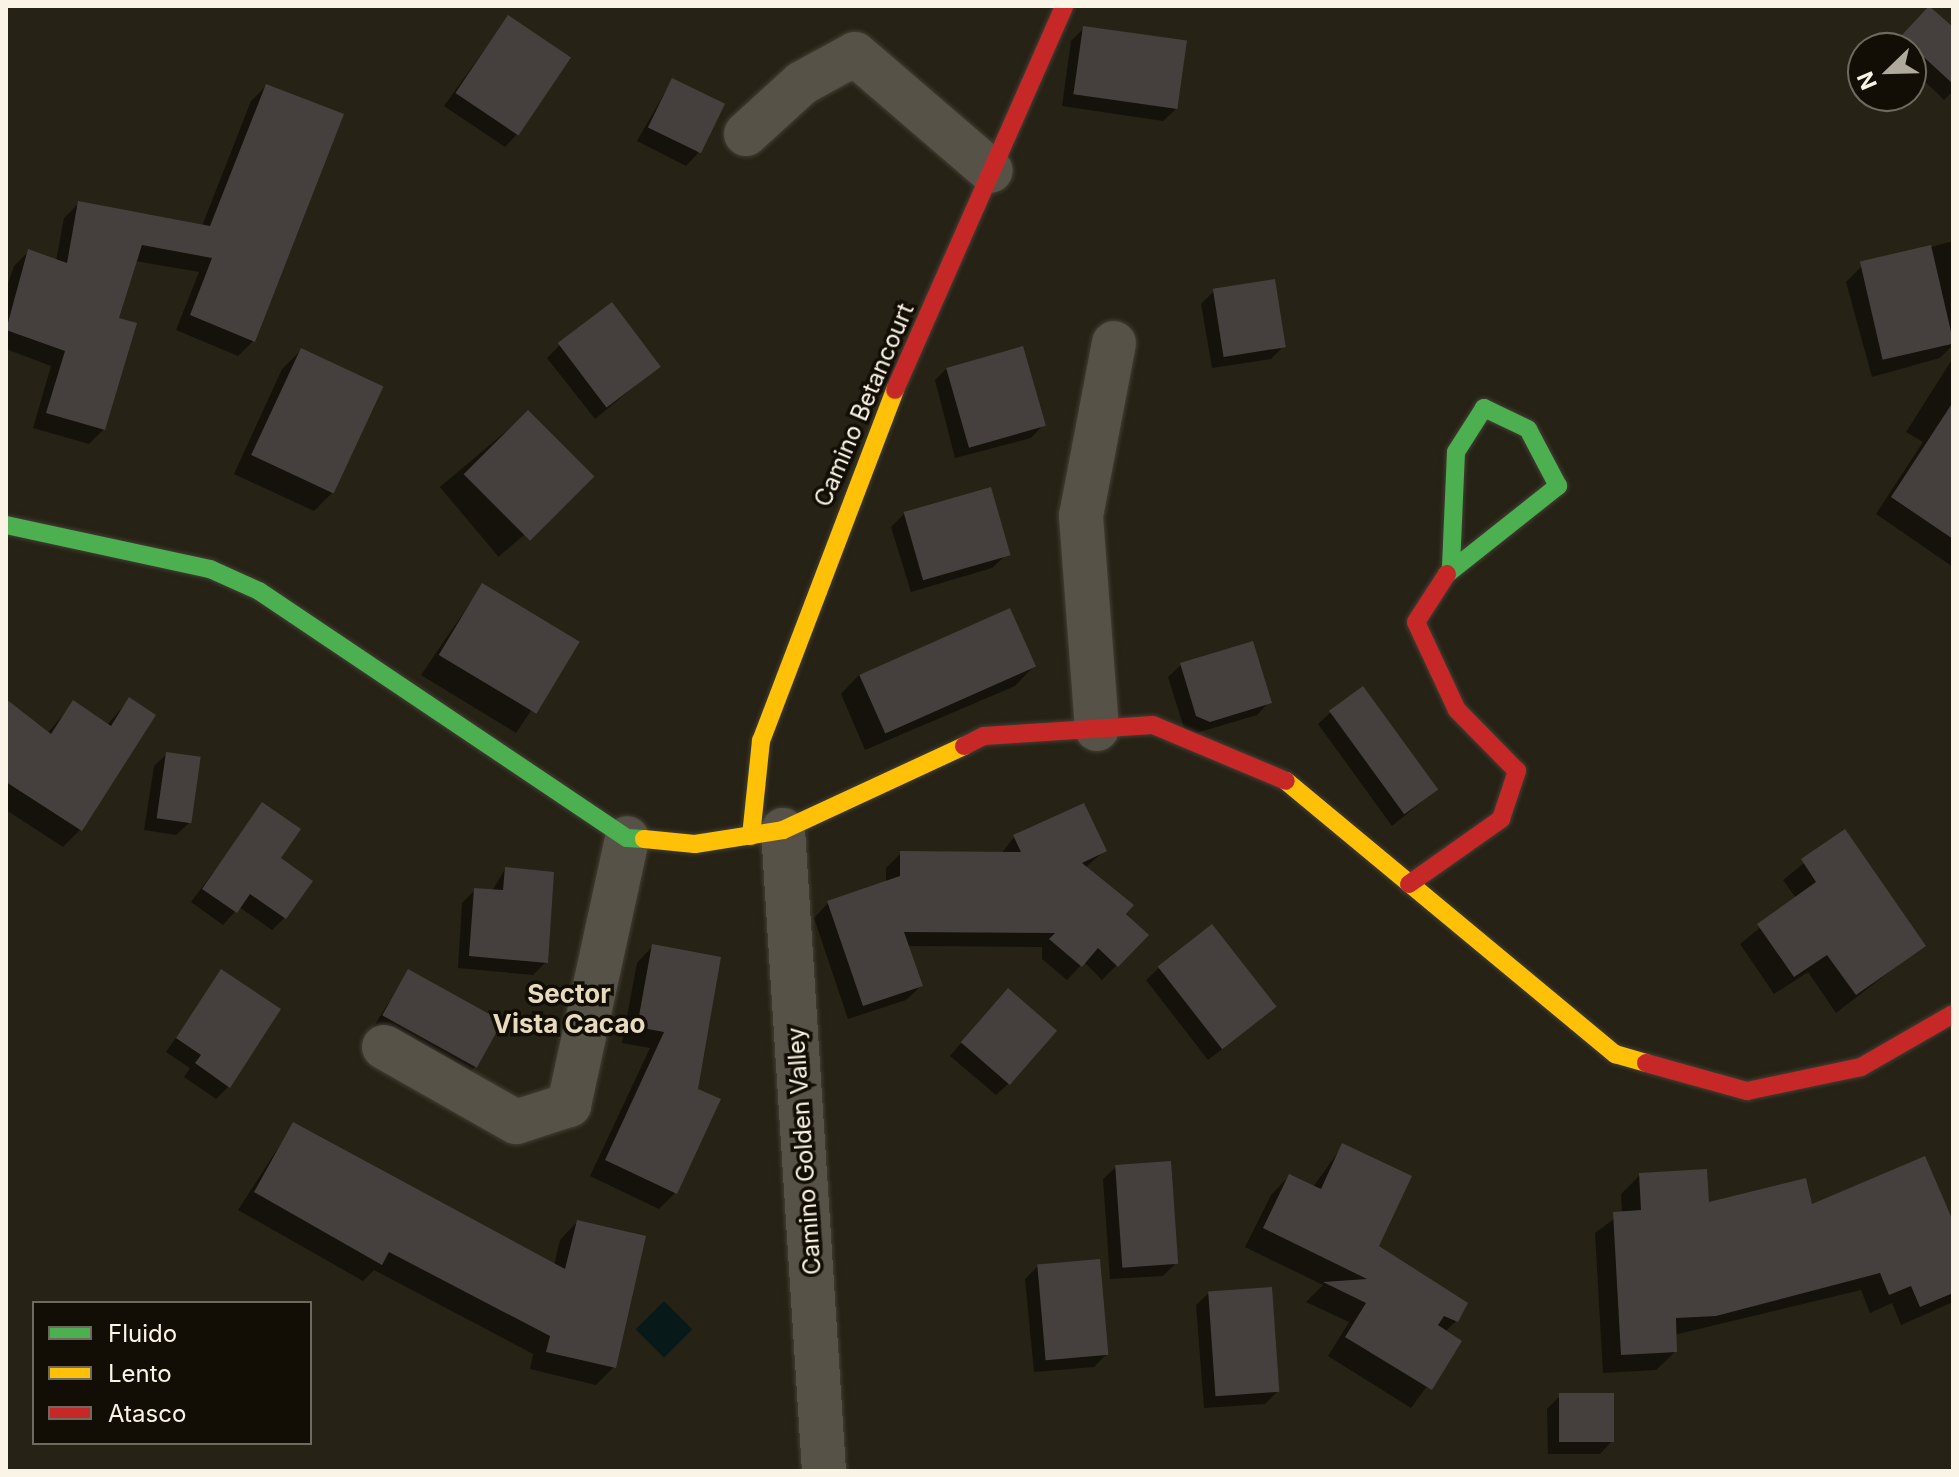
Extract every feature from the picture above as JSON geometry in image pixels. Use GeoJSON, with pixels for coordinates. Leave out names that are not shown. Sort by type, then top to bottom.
{"type":"FeatureCollection","features":[{"type":"Feature","properties":{"kind":"street","name":"Camino Betancourt"},"geometry":{"type":"LineString","coordinates":[[767,833],[761,741],[852,488],[1064,6]]}},
{"type":"Feature","properties":{"kind":"street"},"geometry":{"type":"LineString","coordinates":[[746,134],[802,83],[855,54],[991,171]]}},
{"type":"Feature","properties":{"kind":"street"},"geometry":{"type":"LineString","coordinates":[[1097,729],[1081,516],[1114,343]]}},
{"type":"Feature","properties":{"kind":"street"},"geometry":{"type":"LineString","coordinates":[[1409,884],[1501,819],[1517,771],[1457,710],[1416,622],[1451,567],[1558,486],[1528,429],[1484,408],[1456,452],[1451,567]]}},
{"type":"Feature","properties":{"kind":"street"},"geometry":{"type":"LineString","coordinates":[[6,525],[210,569],[259,591],[627,838],[695,844],[767,833],[984,736],[1153,725],[1286,781],[1615,1054],[1747,1091],[1861,1067],[1953,1014]]}},
{"type":"Feature","properties":{"kind":"street","name":"Camino Golden Valley"},"geometry":{"type":"LineString","coordinates":[[767,833],[824,1471]]}},
{"type":"Feature","properties":{"kind":"street"},"geometry":{"type":"LineString","coordinates":[[384,1047],[516,1122],[569,1105],[627,838]]}},
{"type":"Feature","properties":{"kind":"shaded area"},"geometry":{"type":"Polygon","coordinates":[[[664,1301],[692,1329],[664,1358],[636,1329],[664,1301]]]}},
{"type":"Feature","properties":{"kind":"building"},"geometry":{"type":"Polygon","coordinates":[[[1929,6],[1953,27],[1953,84],[1927,60],[1927,32],[1905,32],[1929,6]]]}},
{"type":"Feature","properties":{"kind":"building"},"geometry":{"type":"Polygon","coordinates":[[[508,15],[571,57],[518,135],[455,93],[508,15]]]}},
{"type":"Feature","properties":{"kind":"building"},"geometry":{"type":"Polygon","coordinates":[[[1083,26],[1187,41],[1177,109],[1073,94],[1083,26]]]}},
{"type":"Feature","properties":{"kind":"building"},"geometry":{"type":"Polygon","coordinates":[[[672,78],[725,104],[701,153],[648,127],[672,78]]]}},
{"type":"Feature","properties":{"kind":"building"},"geometry":{"type":"Polygon","coordinates":[[[266,84],[344,114],[255,342],[190,315],[212,258],[142,245],[119,318],[137,323],[105,430],[46,413],[65,351],[6,330],[28,249],[67,263],[78,201],[210,226],[266,84]]]}},
{"type":"Feature","properties":{"kind":"building"},"geometry":{"type":"Polygon","coordinates":[[[1931,245],[1953,344],[1883,360],[1860,261],[1931,245]]]}},
{"type":"Feature","properties":{"kind":"building"},"geometry":{"type":"Polygon","coordinates":[[[1275,279],[1286,347],[1224,357],[1213,289],[1275,279]]]}},
{"type":"Feature","properties":{"kind":"building"},"geometry":{"type":"Polygon","coordinates":[[[612,302],[661,367],[606,408],[558,343],[612,302]]]}},
{"type":"Feature","properties":{"kind":"building"},"geometry":{"type":"Polygon","coordinates":[[[1023,346],[1046,426],[969,448],[946,368],[1023,346]]]}},
{"type":"Feature","properties":{"kind":"building"},"geometry":{"type":"Polygon","coordinates":[[[301,348],[383,386],[334,493],[251,455],[301,348]]]}},
{"type":"Feature","properties":{"kind":"building"},"geometry":{"type":"Polygon","coordinates":[[[1953,402],[1953,539],[1891,497],[1953,402]]]}},
{"type":"Feature","properties":{"kind":"building"},"geometry":{"type":"Polygon","coordinates":[[[528,410],[594,476],[530,541],[464,474],[528,410]]]}},
{"type":"Feature","properties":{"kind":"building"},"geometry":{"type":"Polygon","coordinates":[[[991,487],[1011,555],[923,580],[904,512],[991,487]]]}},
{"type":"Feature","properties":{"kind":"building"},"geometry":{"type":"Polygon","coordinates":[[[482,583],[580,642],[536,714],[439,655],[482,583]]]}},
{"type":"Feature","properties":{"kind":"building"},"geometry":{"type":"Polygon","coordinates":[[[1010,608],[1036,666],[885,734],[859,675],[1010,608]]]}},
{"type":"Feature","properties":{"kind":"building"},"geometry":{"type":"Polygon","coordinates":[[[1253,641],[1272,703],[1210,722],[1196,716],[1180,663],[1253,641]]]}},
{"type":"Feature","properties":{"kind":"building"},"geometry":{"type":"Polygon","coordinates":[[[1363,686],[1438,790],[1404,814],[1329,711],[1363,686]]]}},
{"type":"Feature","properties":{"kind":"building"},"geometry":{"type":"Polygon","coordinates":[[[129,697],[156,715],[82,831],[6,782],[6,699],[51,734],[73,700],[111,726],[129,697]]]}},
{"type":"Feature","properties":{"kind":"building"},"geometry":{"type":"Polygon","coordinates":[[[166,752],[201,757],[191,823],[157,818],[166,752]]]}},
{"type":"Feature","properties":{"kind":"building"},"geometry":{"type":"Polygon","coordinates":[[[262,802],[301,829],[281,858],[313,881],[286,919],[250,894],[237,913],[202,889],[262,802]]]}},
{"type":"Feature","properties":{"kind":"building"},"geometry":{"type":"Polygon","coordinates":[[[1084,803],[1107,851],[1082,863],[1134,905],[1126,914],[1149,935],[1118,967],[1098,948],[1082,967],[1049,939],[1055,933],[904,932],[923,986],[863,1006],[827,901],[900,876],[900,851],[1021,852],[1013,835],[1084,803]]]}},
{"type":"Feature","properties":{"kind":"building"},"geometry":{"type":"Polygon","coordinates":[[[1845,829],[1926,946],[1856,995],[1827,955],[1794,977],[1757,924],[1816,882],[1801,859],[1845,829]]]}},
{"type":"Feature","properties":{"kind":"building"},"geometry":{"type":"Polygon","coordinates":[[[505,867],[554,872],[548,963],[469,956],[474,888],[503,890],[505,867]]]}},
{"type":"Feature","properties":{"kind":"building"},"geometry":{"type":"Polygon","coordinates":[[[1212,924],[1277,1007],[1222,1049],[1158,966],[1212,924]]]}},
{"type":"Feature","properties":{"kind":"building"},"geometry":{"type":"Polygon","coordinates":[[[652,944],[721,957],[698,1089],[721,1099],[677,1194],[605,1160],[664,1032],[637,1027],[652,944]]]}},
{"type":"Feature","properties":{"kind":"building"},"geometry":{"type":"Polygon","coordinates":[[[221,969],[281,1009],[230,1088],[195,1063],[201,1055],[176,1038],[221,969]]]}},
{"type":"Feature","properties":{"kind":"building"},"geometry":{"type":"Polygon","coordinates":[[[408,969],[502,1021],[477,1068],[382,1015],[408,969]]]}},
{"type":"Feature","properties":{"kind":"building"},"geometry":{"type":"Polygon","coordinates":[[[1008,988],[1057,1031],[1010,1085],[961,1042],[1008,988]]]}},
{"type":"Feature","properties":{"kind":"building"},"geometry":{"type":"Polygon","coordinates":[[[293,1122],[565,1269],[577,1220],[646,1236],[616,1368],[546,1352],[550,1336],[389,1252],[382,1265],[254,1192],[293,1122]]]}},
{"type":"Feature","properties":{"kind":"building"},"geometry":{"type":"Polygon","coordinates":[[[1342,1143],[1412,1176],[1379,1246],[1468,1303],[1458,1322],[1444,1316],[1438,1325],[1462,1341],[1432,1390],[1345,1337],[1366,1303],[1323,1282],[1367,1279],[1263,1228],[1289,1174],[1321,1189],[1342,1143]]]}},
{"type":"Feature","properties":{"kind":"building"},"geometry":{"type":"Polygon","coordinates":[[[1925,1156],[1953,1221],[1953,1293],[1920,1307],[1911,1286],[1889,1295],[1880,1273],[1716,1316],[1676,1318],[1677,1352],[1621,1355],[1613,1212],[1641,1210],[1639,1173],[1707,1169],[1709,1202],[1806,1178],[1812,1204],[1925,1156]]]}},
{"type":"Feature","properties":{"kind":"building"},"geometry":{"type":"Polygon","coordinates":[[[1171,1161],[1178,1264],[1122,1268],[1115,1165],[1171,1161]]]}},
{"type":"Feature","properties":{"kind":"building"},"geometry":{"type":"Polygon","coordinates":[[[1100,1259],[1108,1355],[1046,1360],[1037,1264],[1100,1259]]]}},
{"type":"Feature","properties":{"kind":"building"},"geometry":{"type":"Polygon","coordinates":[[[1272,1287],[1279,1392],[1215,1396],[1208,1291],[1272,1287]]]}},
{"type":"Feature","properties":{"kind":"building"},"geometry":{"type":"Polygon","coordinates":[[[1559,1393],[1614,1393],[1614,1442],[1559,1442],[1559,1393]]]}},
{"type":"Feature","properties":{"kind":"traffic: fast"},"geometry":{"type":"LineString","coordinates":[[1447,574],[1558,486],[1528,429],[1484,408],[1456,452],[1451,567]]}},
{"type":"Feature","properties":{"kind":"traffic: fast"},"geometry":{"type":"LineString","coordinates":[[6,525],[210,569],[259,591],[627,838],[644,839]]}},
{"type":"Feature","properties":{"kind":"traffic: slow"},"geometry":{"type":"LineString","coordinates":[[751,836],[761,741],[895,390]]}},
{"type":"Feature","properties":{"kind":"traffic: slow"},"geometry":{"type":"LineString","coordinates":[[644,839],[695,844],[783,830],[964,746]]}},
{"type":"Feature","properties":{"kind":"traffic: slow"},"geometry":{"type":"LineString","coordinates":[[1286,781],[1615,1054],[1646,1063]]}},
{"type":"Feature","properties":{"kind":"traffic: jam"},"geometry":{"type":"LineString","coordinates":[[895,390],[1064,6]]}},
{"type":"Feature","properties":{"kind":"traffic: jam"},"geometry":{"type":"LineString","coordinates":[[1409,884],[1501,819],[1517,771],[1457,710],[1416,622],[1447,574]]}},
{"type":"Feature","properties":{"kind":"traffic: jam"},"geometry":{"type":"LineString","coordinates":[[964,746],[984,736],[1153,725],[1286,781]]}},
{"type":"Feature","properties":{"kind":"traffic: jam"},"geometry":{"type":"LineString","coordinates":[[1646,1063],[1747,1091],[1861,1067],[1953,1014]]}},
{"type":"Feature","properties":{"kind":"district","name":"Sector Vista Cacao"},"geometry":{"type":"Point","coordinates":[569,1009]}}]}
